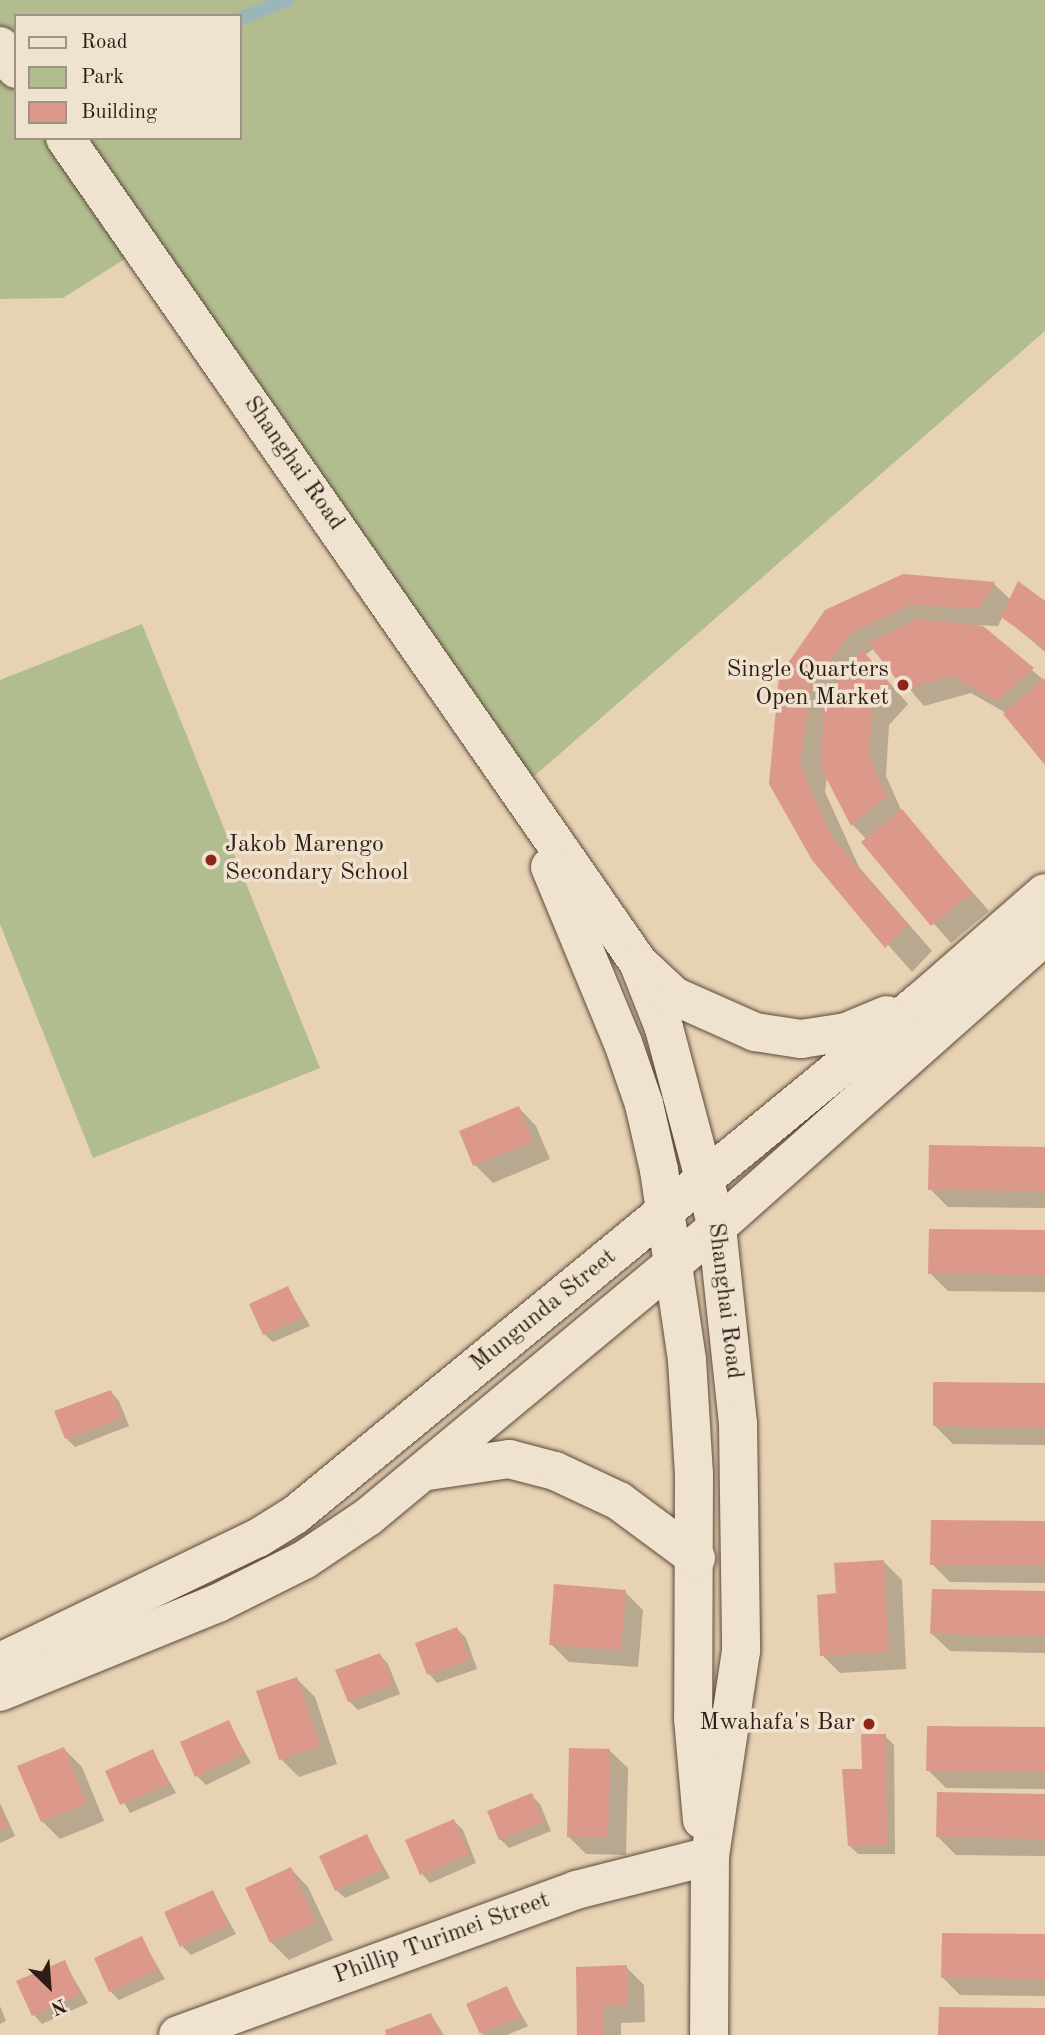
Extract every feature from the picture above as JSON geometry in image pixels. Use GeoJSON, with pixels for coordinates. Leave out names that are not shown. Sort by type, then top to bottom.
{"type":"FeatureCollection","features":[{"type":"Feature","properties":{"kind":"street"},"geometry":{"type":"LineString","coordinates":[[0,46],[14,66]]}},
{"type":"Feature","properties":{"kind":"street","name":"Shanghai Road"},"geometry":{"type":"LineString","coordinates":[[66,140],[467,712],[516,792],[638,962],[664,1028],[717,1227],[738,1424],[741,1651],[710,1856],[709,2035]]}},
{"type":"Feature","properties":{"kind":"street","name":"Shanghai Road"},"geometry":{"type":"LineString","coordinates":[[516,792],[623,1043],[644,1104],[665,1211],[687,1360],[696,1558],[697,1791],[710,1856]]}},
{"type":"Feature","properties":{"kind":"street","name":"Mungunda Street"},"geometry":{"type":"LineString","coordinates":[[0,1662],[258,1538],[295,1515],[921,1001],[1045,893]]}},
{"type":"Feature","properties":{"kind":"street","name":"Mungunda Street"},"geometry":{"type":"LineString","coordinates":[[0,1692],[103,1654],[304,1560],[426,1472],[717,1227],[1045,936]]}},
{"type":"Feature","properties":{"kind":"street"},"geometry":{"type":"LineString","coordinates":[[638,962],[674,996],[718,1018],[755,1032],[801,1039],[846,1032],[921,1001]]}},
{"type":"Feature","properties":{"kind":"street"},"geometry":{"type":"LineString","coordinates":[[426,1472],[509,1459],[555,1471],[619,1501],[696,1558]]}},
{"type":"Feature","properties":{"kind":"street","name":"Phillip Turimei Street"},"geometry":{"type":"LineString","coordinates":[[178,2035],[576,1890],[710,1856]]}},
{"type":"Feature","properties":{"kind":"green space"},"geometry":{"type":"Polygon","coordinates":[[[0,0],[282,0],[250,15],[286,0],[1045,0],[1045,331],[516,792],[142,248],[63,298],[0,299],[0,0]]]}},
{"type":"Feature","properties":{"kind":"green space"},"geometry":{"type":"Polygon","coordinates":[[[142,624],[320,1068],[93,1158],[0,924],[0,680],[142,624]]]}},
{"type":"Feature","properties":{"kind":"building"},"geometry":{"type":"Polygon","coordinates":[[[903,574],[995,582],[980,608],[909,605],[850,634],[811,687],[800,765],[833,839],[908,924],[885,948],[812,860],[769,784],[779,676],[825,610],[903,574]]]}},
{"type":"Feature","properties":{"kind":"building"},"geometry":{"type":"Polygon","coordinates":[[[1018,581],[1045,601],[1045,649],[1001,617],[1018,581]]]}},
{"type":"Feature","properties":{"kind":"building"},"geometry":{"type":"Polygon","coordinates":[[[918,619],[983,626],[1034,668],[996,701],[952,676],[904,689],[868,643],[918,619]]]}},
{"type":"Feature","properties":{"kind":"building"},"geometry":{"type":"Polygon","coordinates":[[[862,649],[891,685],[872,707],[869,756],[887,796],[851,826],[821,768],[824,700],[862,649]]]}},
{"type":"Feature","properties":{"kind":"building"},"geometry":{"type":"Polygon","coordinates":[[[1045,678],[1045,765],[1003,714],[1045,678]]]}},
{"type":"Feature","properties":{"kind":"building"},"geometry":{"type":"Polygon","coordinates":[[[902,809],[972,893],[931,926],[861,842],[902,809]]]}},
{"type":"Feature","properties":{"kind":"building"},"geometry":{"type":"Polygon","coordinates":[[[519,1106],[533,1141],[473,1166],[459,1131],[519,1106]]]}},
{"type":"Feature","properties":{"kind":"building"},"geometry":{"type":"Polygon","coordinates":[[[929,1145],[1045,1147],[1045,1191],[928,1190],[929,1145]]]}},
{"type":"Feature","properties":{"kind":"building"},"geometry":{"type":"Polygon","coordinates":[[[929,1229],[1045,1230],[1045,1275],[928,1274],[929,1229]]]}},
{"type":"Feature","properties":{"kind":"building"},"geometry":{"type":"Polygon","coordinates":[[[288,1286],[303,1317],[263,1335],[249,1304],[288,1286]]]}},
{"type":"Feature","properties":{"kind":"building"},"geometry":{"type":"Polygon","coordinates":[[[933,1382],[1045,1383],[1045,1428],[933,1426],[933,1382]]]}},
{"type":"Feature","properties":{"kind":"building"},"geometry":{"type":"Polygon","coordinates":[[[111,1390],[122,1418],[65,1439],[54,1411],[111,1390]]]}},
{"type":"Feature","properties":{"kind":"building"},"geometry":{"type":"Polygon","coordinates":[[[931,1520],[1045,1521],[1045,1566],[930,1565],[931,1520]]]}},
{"type":"Feature","properties":{"kind":"building"},"geometry":{"type":"Polygon","coordinates":[[[884,1560],[889,1652],[820,1656],[817,1595],[836,1593],[834,1563],[884,1560]]]}},
{"type":"Feature","properties":{"kind":"building"},"geometry":{"type":"Polygon","coordinates":[[[554,1584],[626,1590],[621,1650],[549,1645],[554,1584]]]}},
{"type":"Feature","properties":{"kind":"building"},"geometry":{"type":"Polygon","coordinates":[[[932,1589],[1045,1591],[1045,1636],[930,1634],[932,1589]]]}},
{"type":"Feature","properties":{"kind":"building"},"geometry":{"type":"Polygon","coordinates":[[[457,1627],[470,1660],[427,1675],[415,1643],[457,1627]]]}},
{"type":"Feature","properties":{"kind":"building"},"geometry":{"type":"Polygon","coordinates":[[[380,1653],[393,1685],[348,1702],[335,1670],[380,1653]]]}},
{"type":"Feature","properties":{"kind":"building"},"geometry":{"type":"Polygon","coordinates":[[[297,1677],[320,1746],[279,1760],[256,1691],[297,1677]]]}},
{"type":"Feature","properties":{"kind":"building"},"geometry":{"type":"Polygon","coordinates":[[[229,1720],[244,1754],[195,1777],[180,1742],[229,1720]]]}},
{"type":"Feature","properties":{"kind":"building"},"geometry":{"type":"Polygon","coordinates":[[[927,1726],[1045,1727],[1045,1772],[926,1771],[927,1726]]]}},
{"type":"Feature","properties":{"kind":"building"},"geometry":{"type":"Polygon","coordinates":[[[861,1734],[886,1734],[887,1846],[848,1846],[842,1769],[862,1769],[861,1734]]]}},
{"type":"Feature","properties":{"kind":"building"},"geometry":{"type":"Polygon","coordinates":[[[64,1747],[87,1803],[41,1822],[17,1766],[64,1747]]]}},
{"type":"Feature","properties":{"kind":"building"},"geometry":{"type":"Polygon","coordinates":[[[569,1748],[610,1749],[608,1838],[567,1837],[569,1748]]]}},
{"type":"Feature","properties":{"kind":"building"},"geometry":{"type":"Polygon","coordinates":[[[153,1749],[169,1784],[120,1805],[105,1771],[153,1749]]]}},
{"type":"Feature","properties":{"kind":"building"},"geometry":{"type":"Polygon","coordinates":[[[937,1792],[1045,1794],[1045,1839],[936,1837],[937,1792]]]}},
{"type":"Feature","properties":{"kind":"building"},"geometry":{"type":"Polygon","coordinates":[[[532,1793],[543,1822],[499,1840],[487,1811],[532,1793]]]}},
{"type":"Feature","properties":{"kind":"building"},"geometry":{"type":"Polygon","coordinates":[[[0,1810],[8,1827],[0,1831],[0,1810]]]}},
{"type":"Feature","properties":{"kind":"building"},"geometry":{"type":"Polygon","coordinates":[[[454,1819],[469,1854],[420,1875],[405,1840],[454,1819]]]}},
{"type":"Feature","properties":{"kind":"building"},"geometry":{"type":"Polygon","coordinates":[[[367,1834],[383,1869],[335,1891],[319,1856],[367,1834]]]}},
{"type":"Feature","properties":{"kind":"building"},"geometry":{"type":"Polygon","coordinates":[[[291,1867],[316,1922],[270,1943],[245,1888],[291,1867]]]}},
{"type":"Feature","properties":{"kind":"building"},"geometry":{"type":"Polygon","coordinates":[[[213,1890],[229,1925],[180,1947],[164,1912],[213,1890]]]}},
{"type":"Feature","properties":{"kind":"building"},"geometry":{"type":"Polygon","coordinates":[[[942,1933],[1045,1934],[1045,1979],[941,1978],[942,1933]]]}},
{"type":"Feature","properties":{"kind":"building"},"geometry":{"type":"Polygon","coordinates":[[[142,1936],[158,1970],[109,1992],[94,1958],[142,1936]]]}},
{"type":"Feature","properties":{"kind":"building"},"geometry":{"type":"Polygon","coordinates":[[[65,1960],[80,1994],[32,2016],[16,1981],[65,1960]]]}},
{"type":"Feature","properties":{"kind":"building"},"geometry":{"type":"Polygon","coordinates":[[[627,1965],[628,2005],[603,2006],[604,2035],[577,2035],[576,1967],[627,1965]]]}},
{"type":"Feature","properties":{"kind":"building"},"geometry":{"type":"Polygon","coordinates":[[[507,1986],[521,2017],[480,2034],[466,2004],[507,1986]]]}},
{"type":"Feature","properties":{"kind":"building"},"geometry":{"type":"Polygon","coordinates":[[[939,2007],[1045,2008],[1045,2035],[938,2035],[939,2007]]]}},
{"type":"Feature","properties":{"kind":"building"},"geometry":{"type":"Polygon","coordinates":[[[431,2013],[440,2035],[386,2035],[385,2030],[431,2013]]]}},
{"type":"Feature","properties":{"kind":"waterway"},"geometry":{"type":"LineString","coordinates":[[242,18],[286,0]]}},
{"type":"Feature","properties":{"kind":"place","name":"Single Quarters Open Market"},"geometry":{"type":"Point","coordinates":[903,685]}},
{"type":"Feature","properties":{"kind":"place","name":"Jakob Marengo Secondary School"},"geometry":{"type":"Point","coordinates":[211,860]}},
{"type":"Feature","properties":{"kind":"place","name":"Mwahafa's Bar"},"geometry":{"type":"Point","coordinates":[869,1724]}}]}
